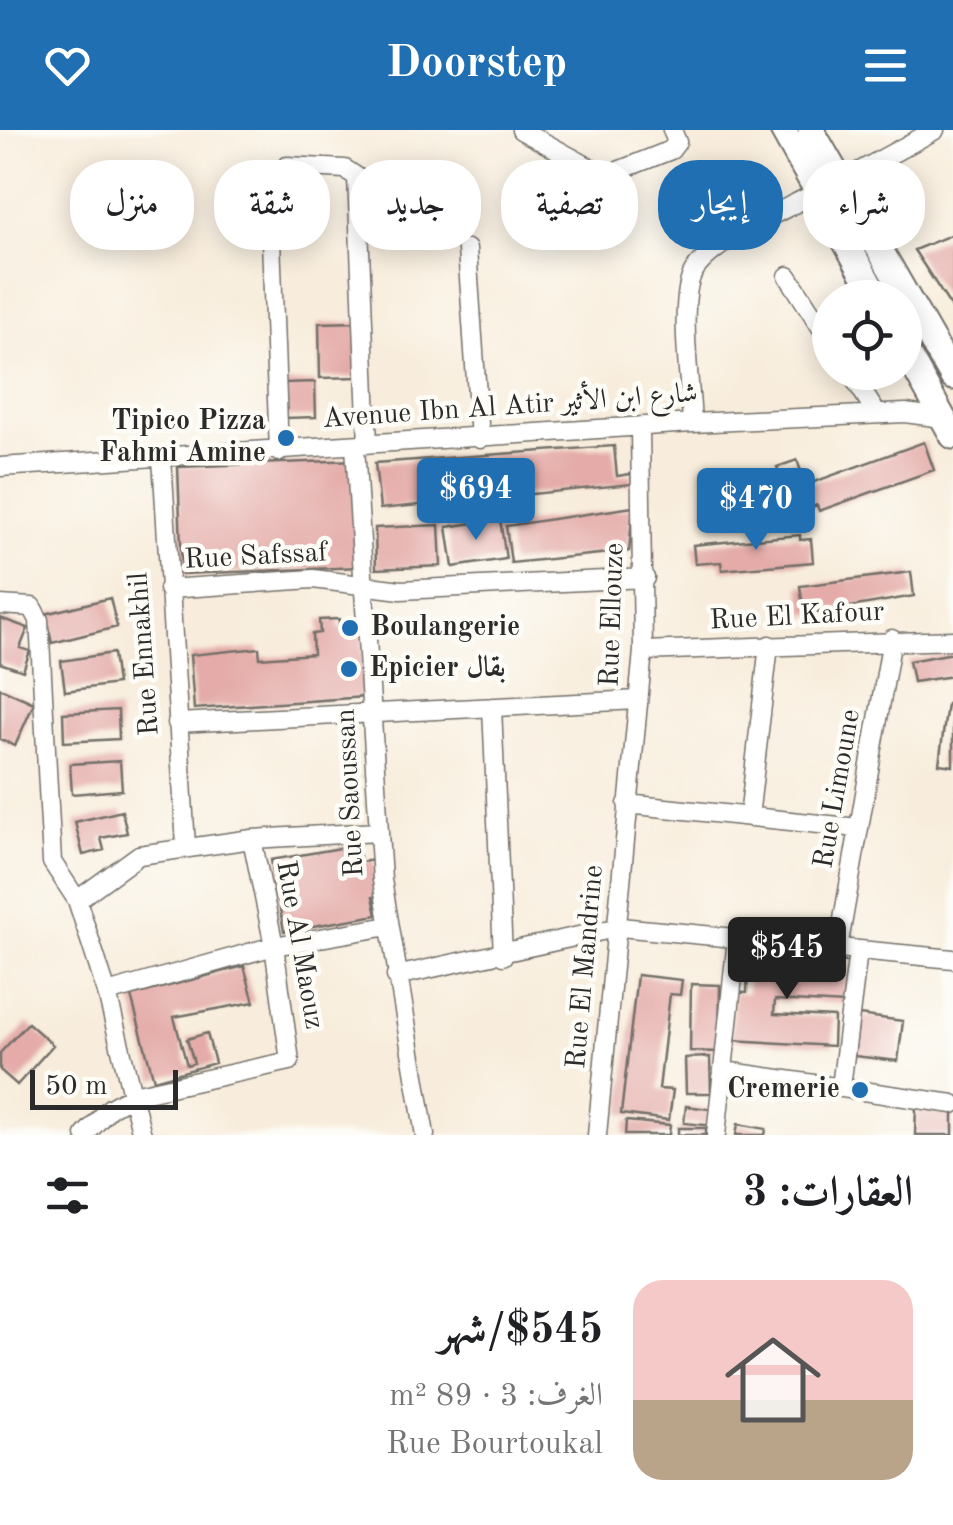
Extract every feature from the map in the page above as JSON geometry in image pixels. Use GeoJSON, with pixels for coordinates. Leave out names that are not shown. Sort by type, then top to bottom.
{"type":"FeatureCollection","features":[{"type":"Feature","properties":{"kind":"main road"},"geometry":{"type":"LineString","coordinates":[[783,130],[807,160]]}},
{"type":"Feature","properties":{"kind":"main road"},"geometry":{"type":"LineString","coordinates":[[811,130],[820,160]]}},
{"type":"Feature","properties":{"kind":"main road"},"geometry":{"type":"LineString","coordinates":[[856,250],[869,280]]}},
{"type":"Feature","properties":{"kind":"main road"},"geometry":{"type":"LineString","coordinates":[[869,250],[953,377]]}},
{"type":"Feature","properties":{"kind":"main road"},"geometry":{"type":"LineString","coordinates":[[922,376],[947,413]]}},
{"type":"Feature","properties":{"kind":"street"},"geometry":{"type":"LineString","coordinates":[[521,130],[606,176],[671,150],[677,142],[672,130]]}},
{"type":"Feature","properties":{"kind":"street"},"geometry":{"type":"LineString","coordinates":[[879,160],[935,130]]}},
{"type":"Feature","properties":{"kind":"street","name":"Rue Saoussan"},"geometry":{"type":"LineString","coordinates":[[278,452],[269,186],[287,166],[345,168],[357,177],[364,584],[378,832],[396,976],[425,1135]]}},
{"type":"Feature","properties":{"kind":"street"},"geometry":{"type":"LineString","coordinates":[[692,424],[687,299],[692,273],[736,238],[803,201]]}},
{"type":"Feature","properties":{"kind":"street"},"geometry":{"type":"LineString","coordinates":[[467,250],[480,439]]}},
{"type":"Feature","properties":{"kind":"street"},"geometry":{"type":"LineString","coordinates":[[788,276],[812,313]]}},
{"type":"Feature","properties":{"kind":"street"},"geometry":{"type":"LineString","coordinates":[[862,390],[877,414]]}},
{"type":"Feature","properties":{"kind":"street","name":"Avenue Ibn Al Atir شارع ابن الأثير"},"geometry":{"type":"LineString","coordinates":[[0,466],[692,424],[947,413]]}},
{"type":"Feature","properties":{"kind":"street","name":"Rue Ellouze"},"geometry":{"type":"LineString","coordinates":[[627,804],[643,651],[640,427]]}},
{"type":"Feature","properties":{"kind":"street","name":"Rue Ennakhil"},"geometry":{"type":"LineString","coordinates":[[162,458],[186,846]]}},
{"type":"Feature","properties":{"kind":"street","name":"Rue Safssaf"},"geometry":{"type":"LineString","coordinates":[[168,588],[313,580],[401,590],[645,578]]}},
{"type":"Feature","properties":{"kind":"street"},"geometry":{"type":"LineString","coordinates":[[0,604],[32,607],[39,620],[52,862],[78,900],[107,993],[142,1135]]}},
{"type":"Feature","properties":{"kind":"street","name":"Rue El Kafour"},"geometry":{"type":"LineString","coordinates":[[643,651],[892,639],[953,640]]}},
{"type":"Feature","properties":{"kind":"street","name":"Rue Limoune"},"geometry":{"type":"LineString","coordinates":[[838,948],[892,639]]}},
{"type":"Feature","properties":{"kind":"street"},"geometry":{"type":"LineString","coordinates":[[749,817],[768,645]]}},
{"type":"Feature","properties":{"kind":"street"},"geometry":{"type":"LineString","coordinates":[[177,723],[638,700]]}},
{"type":"Feature","properties":{"kind":"street"},"geometry":{"type":"LineString","coordinates":[[492,708],[503,956]]}},
{"type":"Feature","properties":{"kind":"street"},"geometry":{"type":"LineString","coordinates":[[627,804],[858,828]]}},
{"type":"Feature","properties":{"kind":"street","name":"Rue El Mandrine"},"geometry":{"type":"LineString","coordinates":[[597,1135],[620,927],[627,804]]}},
{"type":"Feature","properties":{"kind":"street"},"geometry":{"type":"LineString","coordinates":[[78,900],[107,874],[139,855],[252,839],[378,832]]}},
{"type":"Feature","properties":{"kind":"street","name":"Rue Al Maouz"},"geometry":{"type":"LineString","coordinates":[[132,1095],[290,1060],[274,946],[252,839]]}},
{"type":"Feature","properties":{"kind":"street"},"geometry":{"type":"LineString","coordinates":[[107,993],[274,946],[389,926]]}},
{"type":"Feature","properties":{"kind":"street"},"geometry":{"type":"LineString","coordinates":[[396,976],[503,956],[620,927],[953,959]]}},
{"type":"Feature","properties":{"kind":"street"},"geometry":{"type":"LineString","coordinates":[[716,1135],[737,938]]}},
{"type":"Feature","properties":{"kind":"street"},"geometry":{"type":"LineString","coordinates":[[841,1087],[858,951]]}},
{"type":"Feature","properties":{"kind":"street"},"geometry":{"type":"LineString","coordinates":[[724,1071],[953,1104]]}},
{"type":"Feature","properties":{"kind":"street"},"geometry":{"type":"LineString","coordinates":[[85,1135],[110,1108],[132,1095]]}},
{"type":"Feature","properties":{"kind":"building"},"geometry":{"type":"Polygon","coordinates":[[[953,234],[953,310],[914,250],[925,250],[925,245],[953,234]]]}},
{"type":"Feature","properties":{"kind":"building"},"geometry":{"type":"Polygon","coordinates":[[[358,322],[360,377],[320,378],[319,323],[358,322]]]}},
{"type":"Feature","properties":{"kind":"building"},"geometry":{"type":"Polygon","coordinates":[[[315,382],[316,417],[285,418],[284,383],[315,382]]]}},
{"type":"Feature","properties":{"kind":"building"},"geometry":{"type":"Polygon","coordinates":[[[924,442],[934,470],[819,511],[817,505],[800,511],[794,495],[788,497],[777,467],[797,460],[806,485],[924,442]]]}},
{"type":"Feature","properties":{"kind":"building"},"geometry":{"type":"Polygon","coordinates":[[[614,446],[617,476],[631,474],[632,484],[380,509],[375,463],[614,446]]]}},
{"type":"Feature","properties":{"kind":"building"},"geometry":{"type":"Polygon","coordinates":[[[357,460],[361,567],[182,574],[178,467],[357,460]]]}},
{"type":"Feature","properties":{"kind":"building"},"geometry":{"type":"Polygon","coordinates":[[[767,475],[776,498],[718,520],[709,497],[767,475]]]}},
{"type":"Feature","properties":{"kind":"building"},"geometry":{"type":"Polygon","coordinates":[[[633,507],[629,551],[511,563],[506,526],[633,507]]]}},
{"type":"Feature","properties":{"kind":"building"},"geometry":{"type":"Polygon","coordinates":[[[500,519],[506,559],[453,567],[447,527],[500,519]]]}},
{"type":"Feature","properties":{"kind":"building"},"geometry":{"type":"Polygon","coordinates":[[[439,525],[441,566],[376,569],[375,528],[439,525]]]}},
{"type":"Feature","properties":{"kind":"building"},"geometry":{"type":"Polygon","coordinates":[[[800,535],[800,540],[811,539],[813,562],[722,570],[721,562],[695,564],[693,545],[800,535]]]}},
{"type":"Feature","properties":{"kind":"building"},"geometry":{"type":"Polygon","coordinates":[[[911,572],[914,596],[804,615],[800,586],[911,572]]]}},
{"type":"Feature","properties":{"kind":"building"},"geometry":{"type":"Polygon","coordinates":[[[110,598],[117,627],[52,643],[45,614],[110,598]]]}},
{"type":"Feature","properties":{"kind":"building"},"geometry":{"type":"Polygon","coordinates":[[[0,618],[28,628],[20,648],[30,651],[23,671],[0,663],[0,618]]]}},
{"type":"Feature","properties":{"kind":"building"},"geometry":{"type":"Polygon","coordinates":[[[339,619],[339,628],[362,626],[365,697],[194,709],[190,655],[259,648],[260,658],[313,654],[312,634],[320,633],[319,620],[339,619]]]}},
{"type":"Feature","properties":{"kind":"building"},"geometry":{"type":"Polygon","coordinates":[[[113,653],[117,684],[65,691],[61,661],[113,653]]]}},
{"type":"Feature","properties":{"kind":"building"},"geometry":{"type":"Polygon","coordinates":[[[953,653],[953,676],[913,682],[909,661],[953,653]]]}},
{"type":"Feature","properties":{"kind":"building"},"geometry":{"type":"Polygon","coordinates":[[[0,688],[34,703],[15,746],[0,739],[0,688]]]}},
{"type":"Feature","properties":{"kind":"building"},"geometry":{"type":"Polygon","coordinates":[[[947,704],[953,705],[953,766],[939,764],[947,704]]]}},
{"type":"Feature","properties":{"kind":"building"},"geometry":{"type":"Polygon","coordinates":[[[118,710],[119,739],[64,742],[63,713],[118,710]]]}},
{"type":"Feature","properties":{"kind":"building"},"geometry":{"type":"Polygon","coordinates":[[[120,761],[122,790],[72,794],[70,764],[120,761]]]}},
{"type":"Feature","properties":{"kind":"building"},"geometry":{"type":"Polygon","coordinates":[[[122,811],[127,833],[101,838],[104,850],[83,855],[75,822],[122,811]]]}},
{"type":"Feature","properties":{"kind":"building"},"geometry":{"type":"Polygon","coordinates":[[[358,845],[361,862],[374,860],[380,895],[373,897],[377,915],[284,931],[271,860],[358,845]]]}},
{"type":"Feature","properties":{"kind":"building"},"geometry":{"type":"Polygon","coordinates":[[[749,949],[781,951],[779,974],[814,976],[815,960],[848,962],[845,1004],[775,1000],[774,1014],[834,1017],[833,1046],[731,1040],[734,992],[747,993],[749,949]]]}},
{"type":"Feature","properties":{"kind":"building"},"geometry":{"type":"Polygon","coordinates":[[[244,966],[254,1002],[174,1017],[187,1065],[194,1063],[187,1039],[207,1033],[215,1063],[154,1080],[131,996],[244,966]]]}},
{"type":"Feature","properties":{"kind":"building"},"geometry":{"type":"Polygon","coordinates":[[[637,975],[682,980],[680,995],[670,994],[659,1089],[673,1090],[669,1120],[621,1114],[637,975]]]}},
{"type":"Feature","properties":{"kind":"building"},"geometry":{"type":"Polygon","coordinates":[[[691,984],[720,985],[719,1052],[690,1051],[691,984]]]}},
{"type":"Feature","properties":{"kind":"building"},"geometry":{"type":"Polygon","coordinates":[[[859,1015],[903,1021],[898,1061],[854,1056],[859,1015]]]}},
{"type":"Feature","properties":{"kind":"building"},"geometry":{"type":"Polygon","coordinates":[[[28,1023],[53,1045],[17,1085],[0,1070],[0,1053],[28,1023]]]}},
{"type":"Feature","properties":{"kind":"building"},"geometry":{"type":"Polygon","coordinates":[[[710,1057],[711,1093],[686,1093],[685,1058],[710,1057]]]}},
{"type":"Feature","properties":{"kind":"building"},"geometry":{"type":"Polygon","coordinates":[[[686,1106],[717,1110],[715,1126],[684,1123],[686,1106]]]}},
{"type":"Feature","properties":{"kind":"building"},"geometry":{"type":"Polygon","coordinates":[[[916,1107],[953,1109],[953,1135],[915,1135],[916,1107]]]}},
{"type":"Feature","properties":{"kind":"building"},"geometry":{"type":"Polygon","coordinates":[[[626,1121],[670,1125],[669,1135],[625,1135],[626,1121]]]}},
{"type":"Feature","properties":{"kind":"building"},"geometry":{"type":"Polygon","coordinates":[[[738,1124],[766,1129],[765,1135],[736,1135],[738,1124]]]}},
{"type":"Feature","properties":{"kind":"building"},"geometry":{"type":"Polygon","coordinates":[[[678,1128],[706,1128],[706,1135],[678,1135],[678,1128]]]}},
{"type":"Feature","properties":{"kind":"place","name":"Tipico Pizza Fahmi Amine"},"geometry":{"type":"Point","coordinates":[286,438]}},
{"type":"Feature","properties":{"kind":"place","name":"Boulangerie"},"geometry":{"type":"Point","coordinates":[350,628]}},
{"type":"Feature","properties":{"kind":"place","name":"Epicier بقال"},"geometry":{"type":"Point","coordinates":[349,669]}},
{"type":"Feature","properties":{"kind":"place","name":"Cremerie"},"geometry":{"type":"Point","coordinates":[860,1090]}}]}
